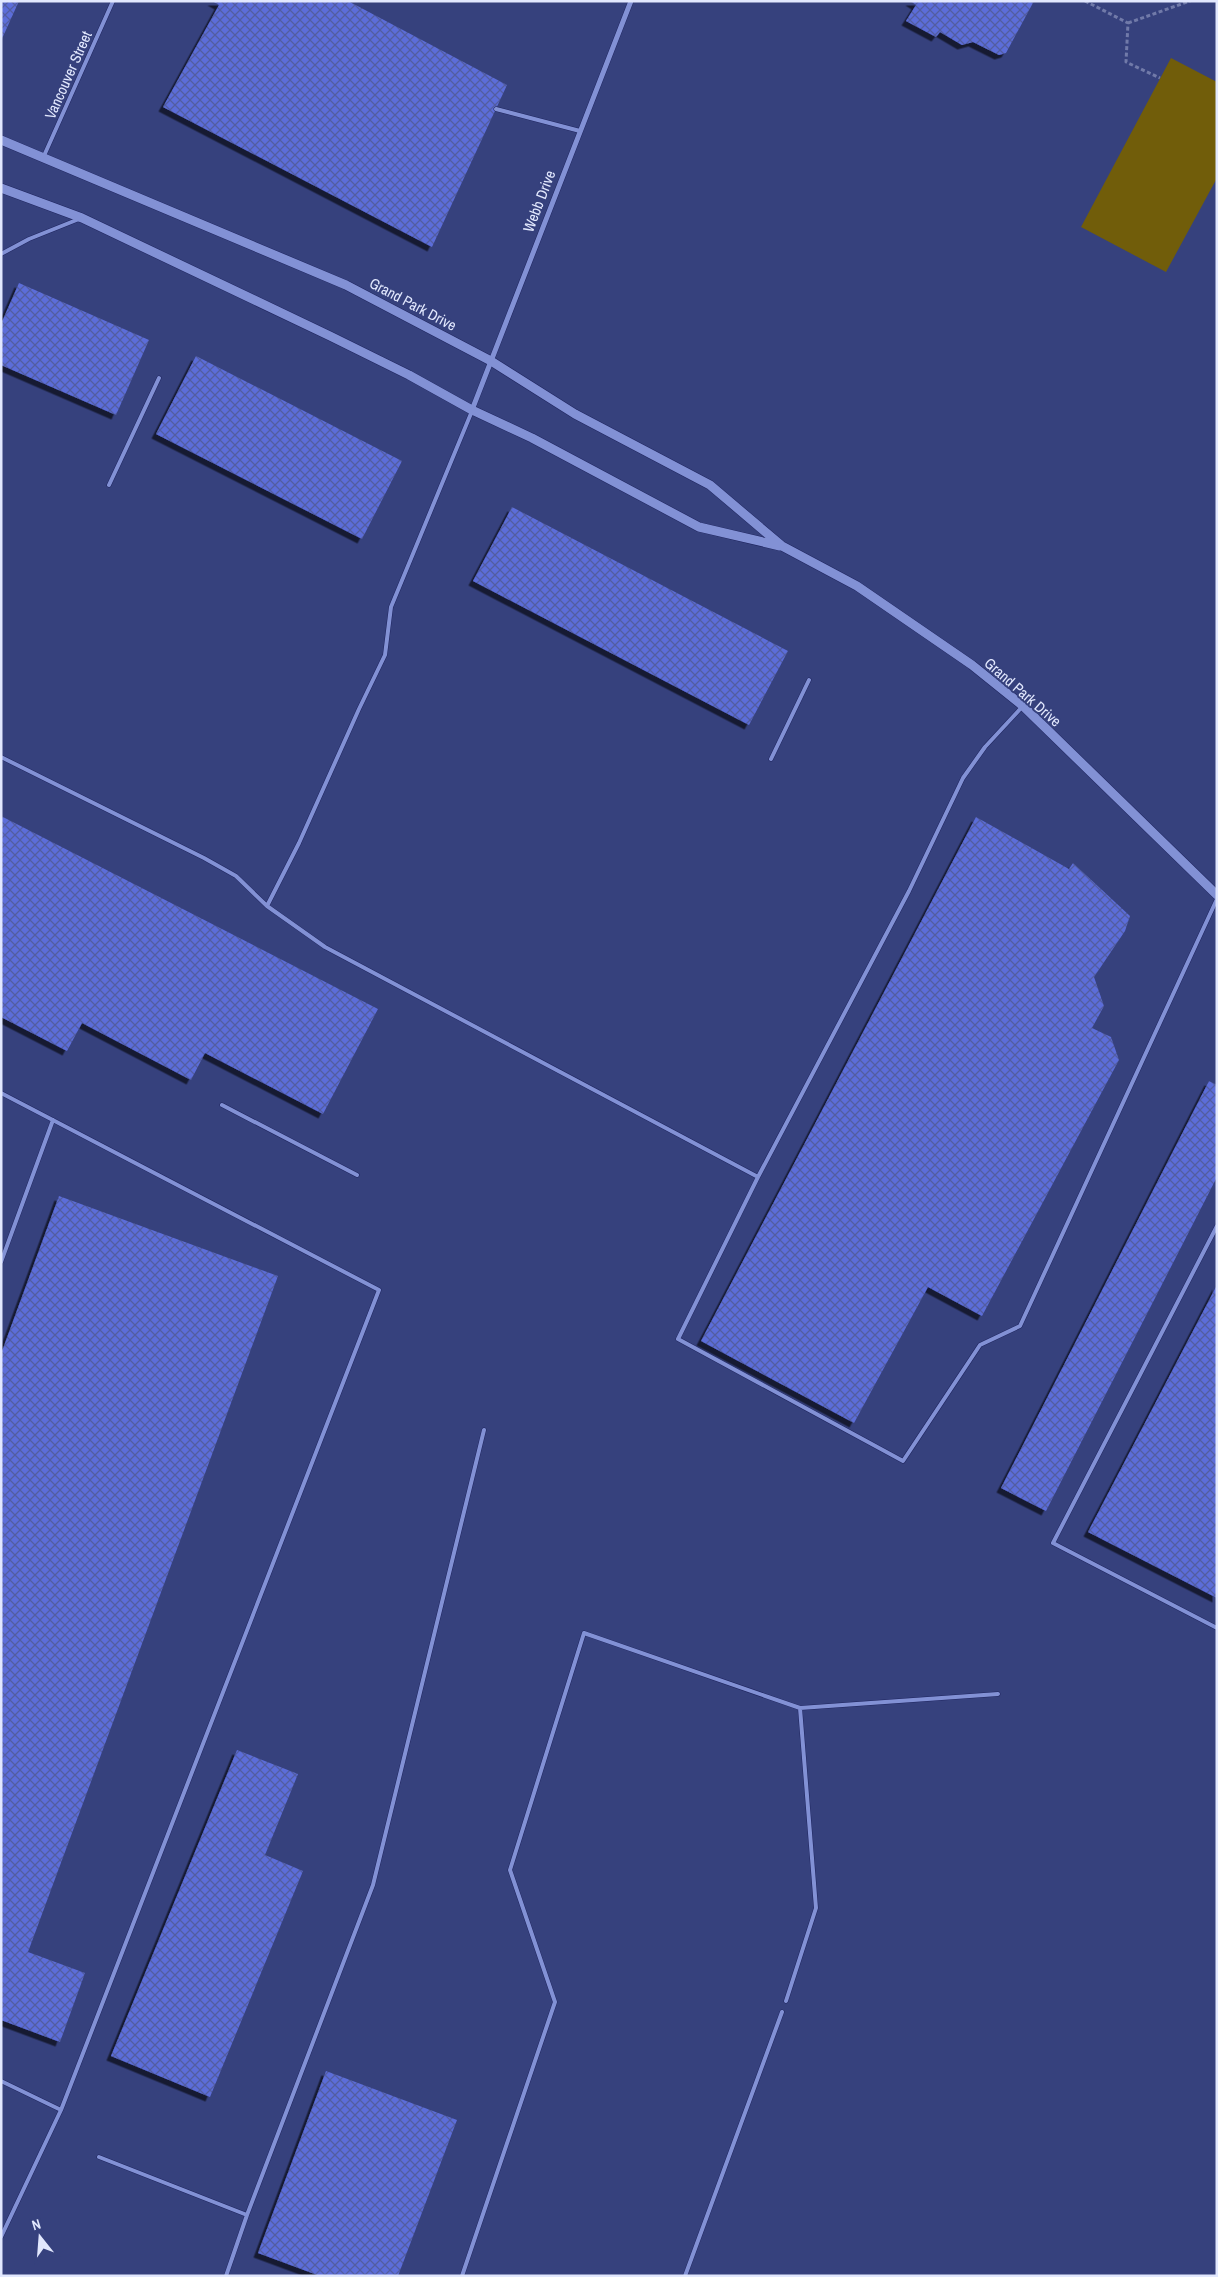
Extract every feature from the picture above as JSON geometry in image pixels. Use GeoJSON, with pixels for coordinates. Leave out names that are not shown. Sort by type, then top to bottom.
{"type":"FeatureCollection","features":[{"type":"Feature","properties":{"kind":"street","name":"Webb Drive"},"geometry":{"type":"LineString","coordinates":[[472,410],[631,1]]}},
{"type":"Feature","properties":{"kind":"street","name":"Grand Park Drive"},"geometry":{"type":"LineString","coordinates":[[1,140],[346,285],[491,361],[575,414],[710,486],[782,546],[857,586],[972,664],[1023,706],[1217,895]]}},
{"type":"Feature","properties":{"kind":"street","name":"Grand Park Drive"},"geometry":{"type":"LineString","coordinates":[[1,188],[82,218],[330,336],[409,375],[472,410],[532,438],[699,527],[782,546]]}},
{"type":"Feature","properties":{"kind":"lane","name":"Vancouver Street"},"geometry":{"type":"LineString","coordinates":[[43,158],[113,1]]}},
{"type":"Feature","properties":{"kind":"lane"},"geometry":{"type":"LineString","coordinates":[[496,109],[580,131]]}},
{"type":"Feature","properties":{"kind":"lane"},"geometry":{"type":"LineString","coordinates":[[1,254],[29,239],[82,218]]}},
{"type":"Feature","properties":{"kind":"lane"},"geometry":{"type":"LineString","coordinates":[[109,485],[159,378]]}},
{"type":"Feature","properties":{"kind":"lane"},"geometry":{"type":"LineString","coordinates":[[267,906],[299,843],[359,708],[385,655],[392,607],[472,410]]}},
{"type":"Feature","properties":{"kind":"lane"},"geometry":{"type":"LineString","coordinates":[[771,759],[809,680]]}},
{"type":"Feature","properties":{"kind":"lane"},"geometry":{"type":"LineString","coordinates":[[1023,706],[985,747],[963,778],[909,890],[758,1177],[678,1339],[903,1461],[980,1345],[1020,1326],[1217,899]]}},
{"type":"Feature","properties":{"kind":"lane"},"geometry":{"type":"LineString","coordinates":[[1,757],[236,876],[267,906],[326,947],[758,1177]]}},
{"type":"Feature","properties":{"kind":"lane"},"geometry":{"type":"LineString","coordinates":[[1,1093],[379,1290],[61,2110],[1,2237]]}},
{"type":"Feature","properties":{"kind":"lane"},"geometry":{"type":"LineString","coordinates":[[222,1105],[357,1175]]}},
{"type":"Feature","properties":{"kind":"lane"},"geometry":{"type":"LineString","coordinates":[[1,1262],[53,1120]]}},
{"type":"Feature","properties":{"kind":"lane"},"geometry":{"type":"LineString","coordinates":[[1217,1226],[1053,1543],[1217,1628]]}},
{"type":"Feature","properties":{"kind":"lane"},"geometry":{"type":"LineString","coordinates":[[226,2276],[247,2215],[373,1885],[484,1430]]}},
{"type":"Feature","properties":{"kind":"lane"},"geometry":{"type":"LineString","coordinates":[[462,2276],[554,2002],[510,1870],[584,1633],[800,1708],[998,1694]]}},
{"type":"Feature","properties":{"kind":"lane"},"geometry":{"type":"LineString","coordinates":[[786,2001],[816,1908],[800,1708]]}},
{"type":"Feature","properties":{"kind":"lane"},"geometry":{"type":"LineString","coordinates":[[685,2276],[782,2012]]}},
{"type":"Feature","properties":{"kind":"lane"},"geometry":{"type":"LineString","coordinates":[[1,2081],[61,2110]]}},
{"type":"Feature","properties":{"kind":"lane"},"geometry":{"type":"LineString","coordinates":[[99,2157],[247,2215]]}},
{"type":"Feature","properties":{"kind":"path"},"geometry":{"type":"LineString","coordinates":[[1085,1],[1128,23],[1190,1]]}},
{"type":"Feature","properties":{"kind":"path"},"geometry":{"type":"LineString","coordinates":[[1128,23],[1126,62],[1160,78]]}},
{"type":"Feature","properties":{"kind":"shaded area"},"geometry":{"type":"Polygon","coordinates":[[[1171,58],[1217,82],[1217,178],[1166,272],[1081,227],[1171,58]]]}},
{"type":"Feature","properties":{"kind":"building"},"geometry":{"type":"Polygon","coordinates":[[[1,1],[19,1],[1,41],[1,1]]]}},
{"type":"Feature","properties":{"kind":"building"},"geometry":{"type":"Polygon","coordinates":[[[212,1],[348,1],[507,85],[432,247],[163,107],[219,5],[212,1]]]}},
{"type":"Feature","properties":{"kind":"building"},"geometry":{"type":"Polygon","coordinates":[[[910,1],[1034,1],[1006,53],[999,55],[973,42],[962,45],[940,32],[936,37],[906,21],[916,5],[910,1]]]}},
{"type":"Feature","properties":{"kind":"building"},"geometry":{"type":"Polygon","coordinates":[[[19,283],[149,340],[116,415],[1,365],[1,324],[19,283]]]}},
{"type":"Feature","properties":{"kind":"building"},"geometry":{"type":"Polygon","coordinates":[[[196,356],[402,461],[362,539],[156,434],[196,356]]]}},
{"type":"Feature","properties":{"kind":"building"},"geometry":{"type":"Polygon","coordinates":[[[512,507],[788,651],[749,725],[473,581],[512,507]]]}},
{"type":"Feature","properties":{"kind":"building"},"geometry":{"type":"Polygon","coordinates":[[[1,816],[378,1009],[323,1114],[205,1053],[191,1080],[82,1023],[67,1051],[1,1017],[1,816]]]}},
{"type":"Feature","properties":{"kind":"building"},"geometry":{"type":"Polygon","coordinates":[[[976,817],[1069,869],[1073,863],[1130,916],[1125,931],[1094,977],[1104,1006],[1092,1028],[1111,1037],[1119,1060],[982,1316],[928,1287],[854,1423],[701,1341],[976,817]]]}},
{"type":"Feature","properties":{"kind":"building"},"geometry":{"type":"Polygon","coordinates":[[[1209,1081],[1217,1085],[1217,1177],[1046,1511],[1001,1488],[1209,1081]]]}},
{"type":"Feature","properties":{"kind":"building"},"geometry":{"type":"Polygon","coordinates":[[[59,1196],[278,1276],[28,1952],[85,1973],[60,2042],[1,2020],[1,1354],[59,1196]]]}},
{"type":"Feature","properties":{"kind":"building"},"geometry":{"type":"Polygon","coordinates":[[[1217,1285],[1217,1598],[1088,1532],[1217,1285]]]}},
{"type":"Feature","properties":{"kind":"building"},"geometry":{"type":"Polygon","coordinates":[[[237,1750],[298,1774],[265,1855],[303,1871],[210,2097],[111,2056],[237,1750]]]}},
{"type":"Feature","properties":{"kind":"building"},"geometry":{"type":"Polygon","coordinates":[[[326,2071],[457,2120],[398,2276],[320,2276],[258,2253],[326,2071]]]}}]}
